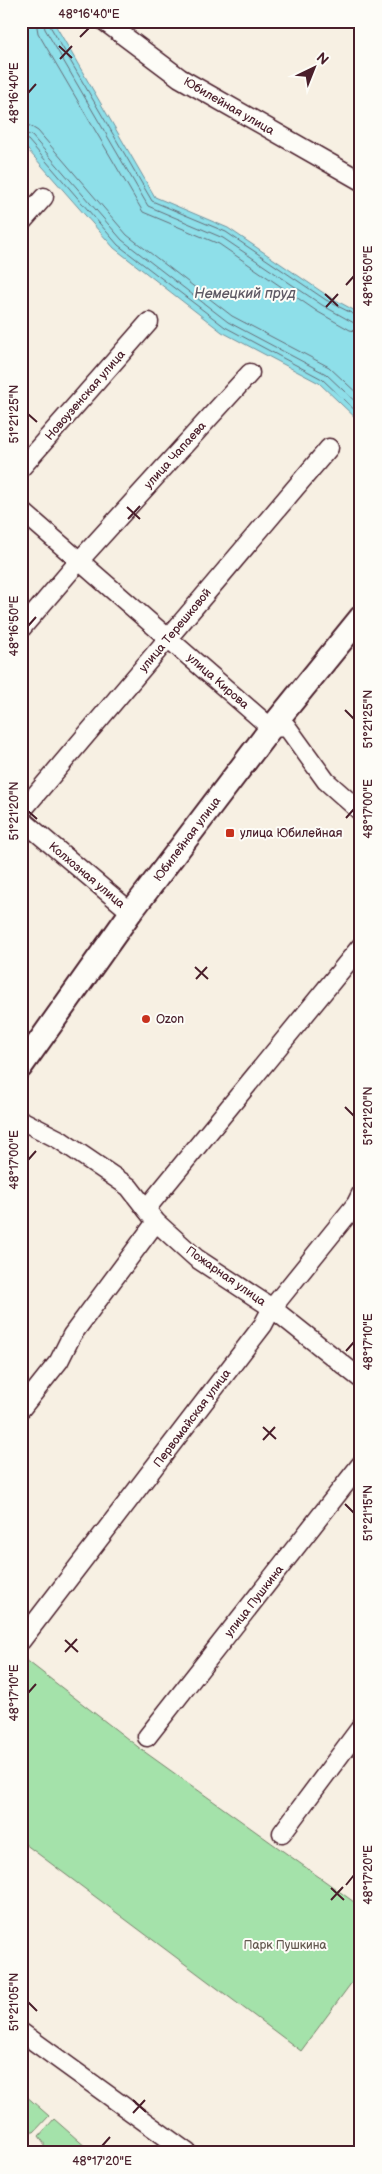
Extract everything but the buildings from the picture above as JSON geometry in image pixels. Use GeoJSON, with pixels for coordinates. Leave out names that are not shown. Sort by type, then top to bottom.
{"type":"FeatureCollection","features":[{"type":"Feature","properties":{"kind":"main road","name":"Юбилейная улица"},"geometry":{"type":"LineString","coordinates":[[21,1066],[130,912],[271,728],[361,617]]}},
{"type":"Feature","properties":{"kind":"street","name":"Юбилейная улица"},"geometry":{"type":"LineString","coordinates":[[104,21],[180,78],[361,181]]}},
{"type":"Feature","properties":{"kind":"street"},"geometry":{"type":"LineString","coordinates":[[21,223],[44,197]]}},
{"type":"Feature","properties":{"kind":"street","name":"Новоузенская улица"},"geometry":{"type":"LineString","coordinates":[[21,468],[149,322]]}},
{"type":"Feature","properties":{"kind":"street","name":"улица Чапаева"},"geometry":{"type":"LineString","coordinates":[[21,629],[79,561],[250,373]]}},
{"type":"Feature","properties":{"kind":"street","name":"улица Терешковой"},"geometry":{"type":"LineString","coordinates":[[21,812],[329,448]]}},
{"type":"Feature","properties":{"kind":"street","name":"улица Кирова"},"geometry":{"type":"LineString","coordinates":[[21,510],[271,728],[287,727],[326,782],[361,812]]}},
{"type":"Feature","properties":{"kind":"street","name":"Колхозная улица"},"geometry":{"type":"LineString","coordinates":[[21,819],[130,912]]}},
{"type":"Feature","properties":{"kind":"street"},"geometry":{"type":"LineString","coordinates":[[21,1409],[59,1361],[72,1335],[151,1216],[361,946]]}},
{"type":"Feature","properties":{"kind":"street","name":"Пожарная улица"},"geometry":{"type":"LineString","coordinates":[[21,1120],[60,1140],[129,1187],[151,1216],[196,1258],[272,1308],[361,1379]]}},
{"type":"Feature","properties":{"kind":"street","name":"Первомайская улица"},"geometry":{"type":"LineString","coordinates":[[21,1641],[263,1324],[272,1308],[356,1204],[361,1194]]}},
{"type":"Feature","properties":{"kind":"street","name":"улица Пушкина"},"geometry":{"type":"LineString","coordinates":[[147,1737],[361,1464]]}},
{"type":"Feature","properties":{"kind":"street"},"geometry":{"type":"LineString","coordinates":[[282,1833],[361,1727]]}},
{"type":"Feature","properties":{"kind":"street"},"geometry":{"type":"LineString","coordinates":[[22,2034],[188,2153]]}},
{"type":"Feature","properties":{"kind":"green space","name":"Парк Пушкина"},"geometry":{"type":"Polygon","coordinates":[[[21,1656],[142,1750],[361,1907],[361,1970],[301,2051],[21,1841],[21,1656]]]}},
{"type":"Feature","properties":{"kind":"green space"},"geometry":{"type":"Polygon","coordinates":[[[25,2095],[49,2116],[34,2132],[21,2132],[21,2099],[25,2095]]]}},
{"type":"Feature","properties":{"kind":"green space"},"geometry":{"type":"Polygon","coordinates":[[[54,2119],[87,2148],[44,2149],[44,2143],[39,2136],[54,2119]]]}},
{"type":"Feature","properties":{"kind":"water","name":"Немецкий пруд"},"geometry":{"type":"Polygon","coordinates":[[[21,21],[53,21],[155,197],[228,228],[328,296],[361,314],[361,423],[319,383],[222,332],[114,248],[21,142],[21,21]]]}},
{"type":"Feature","properties":{"kind":"place","name":"улица Юбилейная"},"geometry":{"type":"Point","coordinates":[230,833]}},
{"type":"Feature","properties":{"kind":"place","name":"Ozon"},"geometry":{"type":"Point","coordinates":[146,1019]}}]}
